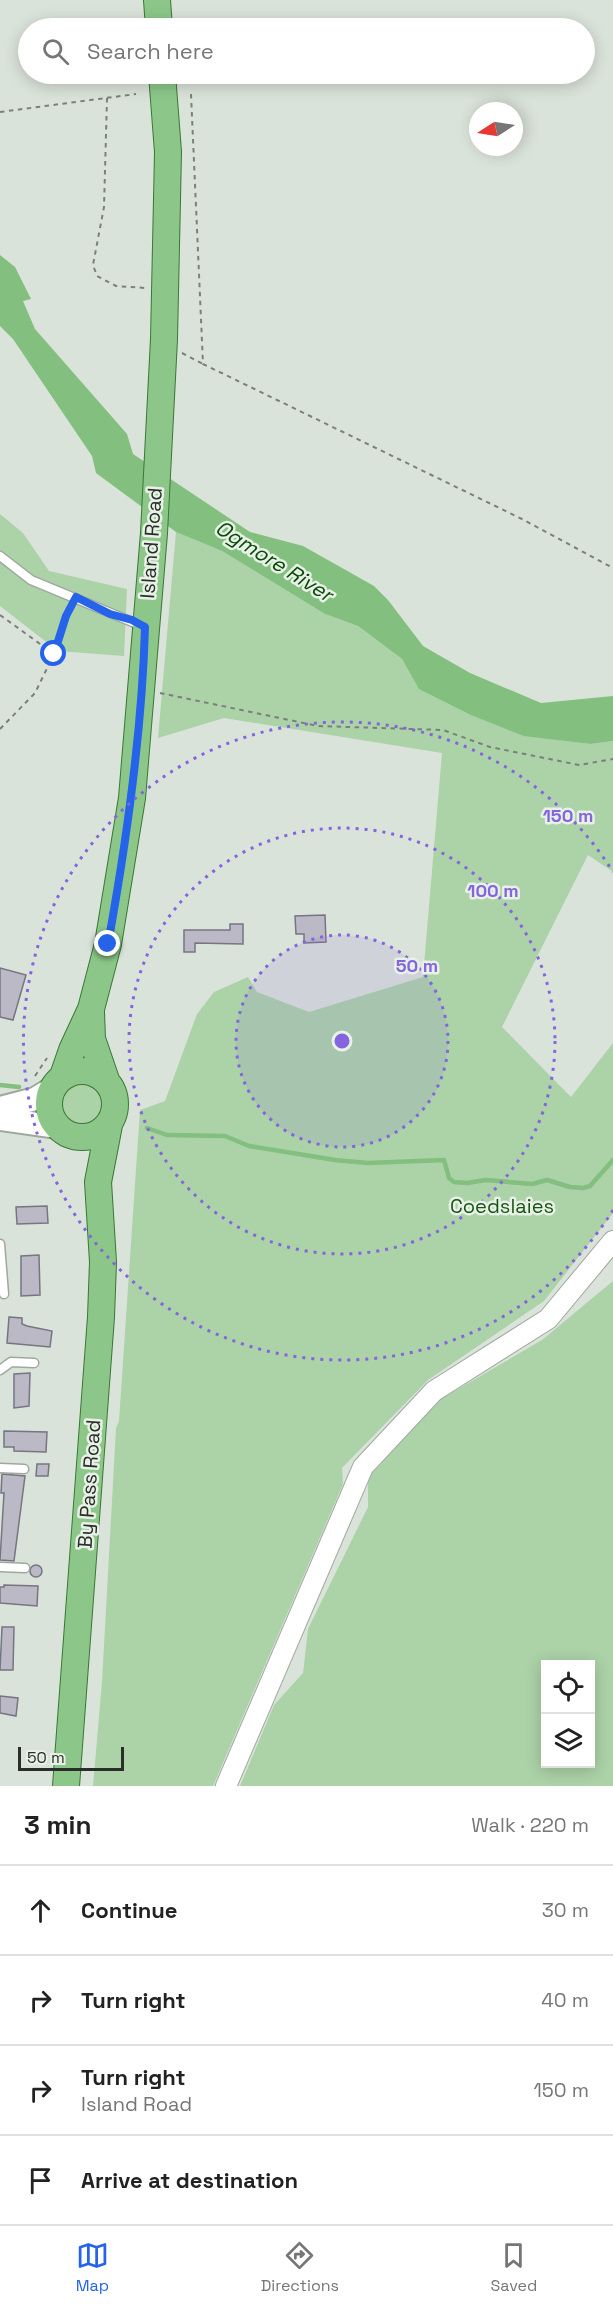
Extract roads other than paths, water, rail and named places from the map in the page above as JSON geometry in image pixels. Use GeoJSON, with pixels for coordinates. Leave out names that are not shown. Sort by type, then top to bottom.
{"type":"FeatureCollection","features":[{"type":"Feature","properties":{"kind":"main road"},"geometry":{"type":"LineString","coordinates":[[157,0],[158,18]]}},
{"type":"Feature","properties":{"kind":"main road","name":"Island Road"},"geometry":{"type":"LineString","coordinates":[[58,1082],[90,1009],[108,944],[132,798],[143,690],[145,627],[154,533],[164,339],[168,152],[163,84]]}},
{"type":"Feature","properties":{"kind":"main road","name":"Island Road"},"geometry":{"type":"LineString","coordinates":[[90,1009],[92,1039],[106,1080]]}},
{"type":"Feature","properties":{"kind":"main road"},"geometry":{"type":"LineString","coordinates":[[0,1108],[35,1099],[58,1082],[81,1070],[90,1071],[106,1080],[115,1097],[116,1107],[109,1125],[92,1136],[0,1119]]}},
{"type":"Feature","properties":{"kind":"main road"},"geometry":{"type":"LineString","coordinates":[[58,1082],[49,1104],[66,1131]]}},
{"type":"Feature","properties":{"kind":"main road","name":"By Pass Road"},"geometry":{"type":"LineString","coordinates":[[66,1786],[101,1317],[103,1262],[98,1182],[109,1125]]}},
{"type":"Feature","properties":{"kind":"main road","name":"By Pass Road"},"geometry":{"type":"LineString","coordinates":[[66,1131],[98,1182]]}},
{"type":"Feature","properties":{"kind":"street"},"geometry":{"type":"LineString","coordinates":[[226,1786],[363,1467],[434,1391],[548,1319],[613,1241]]}},
{"type":"Feature","properties":{"kind":"lane"},"geometry":{"type":"LineString","coordinates":[[0,556],[32,580],[145,627]]}},
{"type":"Feature","properties":{"kind":"lane"},"geometry":{"type":"LineString","coordinates":[[0,1244],[4,1294]]}},
{"type":"Feature","properties":{"kind":"lane"},"geometry":{"type":"LineString","coordinates":[[0,1370],[11,1362],[34,1363]]}},
{"type":"Feature","properties":{"kind":"lane"},"geometry":{"type":"LineString","coordinates":[[0,1467],[24,1469]]}},
{"type":"Feature","properties":{"kind":"lane"},"geometry":{"type":"LineString","coordinates":[[0,1567],[25,1568]]}},
{"type":"Feature","properties":{"kind":"water","name":"Ogmore River"},"geometry":{"type":"Polygon","coordinates":[[[0,255],[15,267],[31,299],[23,301],[35,329],[127,434],[133,454],[250,532],[303,546],[374,586],[388,600],[423,646],[470,673],[541,703],[613,696],[613,741],[590,744],[524,736],[471,715],[419,689],[402,659],[358,626],[325,614],[222,551],[176,532],[96,473],[92,456],[13,339],[0,326],[0,255]]]}},
{"type":"Feature","properties":{"kind":"waterway"},"geometry":{"type":"LineString","coordinates":[[0,1085],[19,1087]]}},
{"type":"Feature","properties":{"kind":"waterway"},"geometry":{"type":"LineString","coordinates":[[147,1128],[167,1135],[225,1136],[249,1146],[335,1160],[368,1163],[444,1160],[449,1178],[454,1182],[467,1183],[486,1180],[532,1184],[547,1180],[570,1187],[583,1188],[590,1186],[613,1160]]}},
{"type":"Feature","properties":{"kind":"park label","name":"Coedslaies"},"geometry":{"type":"Point","coordinates":[502,1206]}}]}
